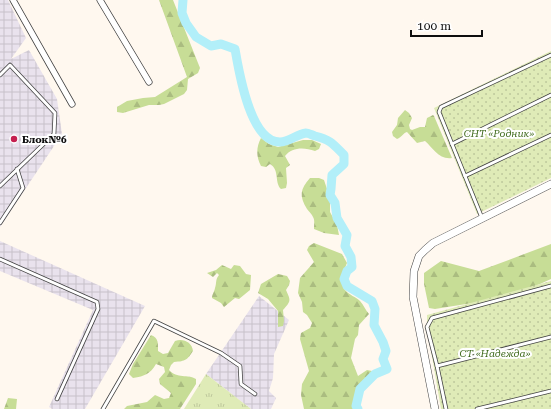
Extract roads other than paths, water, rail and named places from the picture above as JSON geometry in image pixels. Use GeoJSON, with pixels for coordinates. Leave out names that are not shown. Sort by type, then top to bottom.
{"type":"FeatureCollection","features":[{"type":"Feature","properties":{"kind":"street"},"geometry":{"type":"LineString","coordinates":[[13,0],[72,104]]}},
{"type":"Feature","properties":{"kind":"street"},"geometry":{"type":"LineString","coordinates":[[100,0],[148,82]]}},
{"type":"Feature","properties":{"kind":"street"},"geometry":{"type":"LineString","coordinates":[[435,408],[413,297],[414,270],[419,256],[433,243],[551,184]]}},
{"type":"Feature","properties":{"kind":"lane"},"geometry":{"type":"LineString","coordinates":[[482,218],[439,112],[441,108],[551,55]]}},
{"type":"Feature","properties":{"kind":"lane"},"geometry":{"type":"LineString","coordinates":[[0,75],[10,66],[55,113],[54,134],[0,186]]}},
{"type":"Feature","properties":{"kind":"lane"},"geometry":{"type":"LineString","coordinates":[[452,144],[551,95]]}},
{"type":"Feature","properties":{"kind":"lane"},"geometry":{"type":"LineString","coordinates":[[465,176],[551,135]]}},
{"type":"Feature","properties":{"kind":"lane"},"geometry":{"type":"LineString","coordinates":[[0,223],[24,188],[17,169]]}},
{"type":"Feature","properties":{"kind":"lane"},"geometry":{"type":"LineString","coordinates":[[0,260],[97,302],[98,309],[57,399]]}},
{"type":"Feature","properties":{"kind":"lane"},"geometry":{"type":"LineString","coordinates":[[446,409],[427,327],[432,318],[551,286]]}},
{"type":"Feature","properties":{"kind":"lane"},"geometry":{"type":"LineString","coordinates":[[104,409],[154,321],[220,353],[240,366],[241,384],[255,394]]}},
{"type":"Feature","properties":{"kind":"lane"},"geometry":{"type":"LineString","coordinates":[[437,366],[551,338]]}},
{"type":"Feature","properties":{"kind":"lane"},"geometry":{"type":"LineString","coordinates":[[477,409],[551,391]]}},
{"type":"Feature","properties":{"kind":"waterway"},"geometry":{"type":"LineString","coordinates":[[183,0],[182,13],[186,23],[196,37],[211,46],[221,44],[235,49],[243,89],[254,119],[261,131],[270,139],[280,142],[308,133],[325,139],[334,145],[344,155],[344,164],[332,175],[330,195],[335,203],[337,218],[347,235],[345,246],[351,257],[352,267],[347,271],[344,279],[347,286],[372,301],[375,309],[374,325],[386,351],[383,359],[387,369],[375,374],[360,389],[356,406],[358,409]]}},
{"type":"Feature","properties":{"kind":"place","name":"Блок№6"},"geometry":{"type":"Point","coordinates":[14,139]}},
{"type":"Feature","properties":{"kind":"park label","name":"СНТ «Родник»"},"geometry":{"type":"Point","coordinates":[499,133]}},
{"type":"Feature","properties":{"kind":"park label","name":"СТ «Надежда»"},"geometry":{"type":"Point","coordinates":[495,353]}}]}
